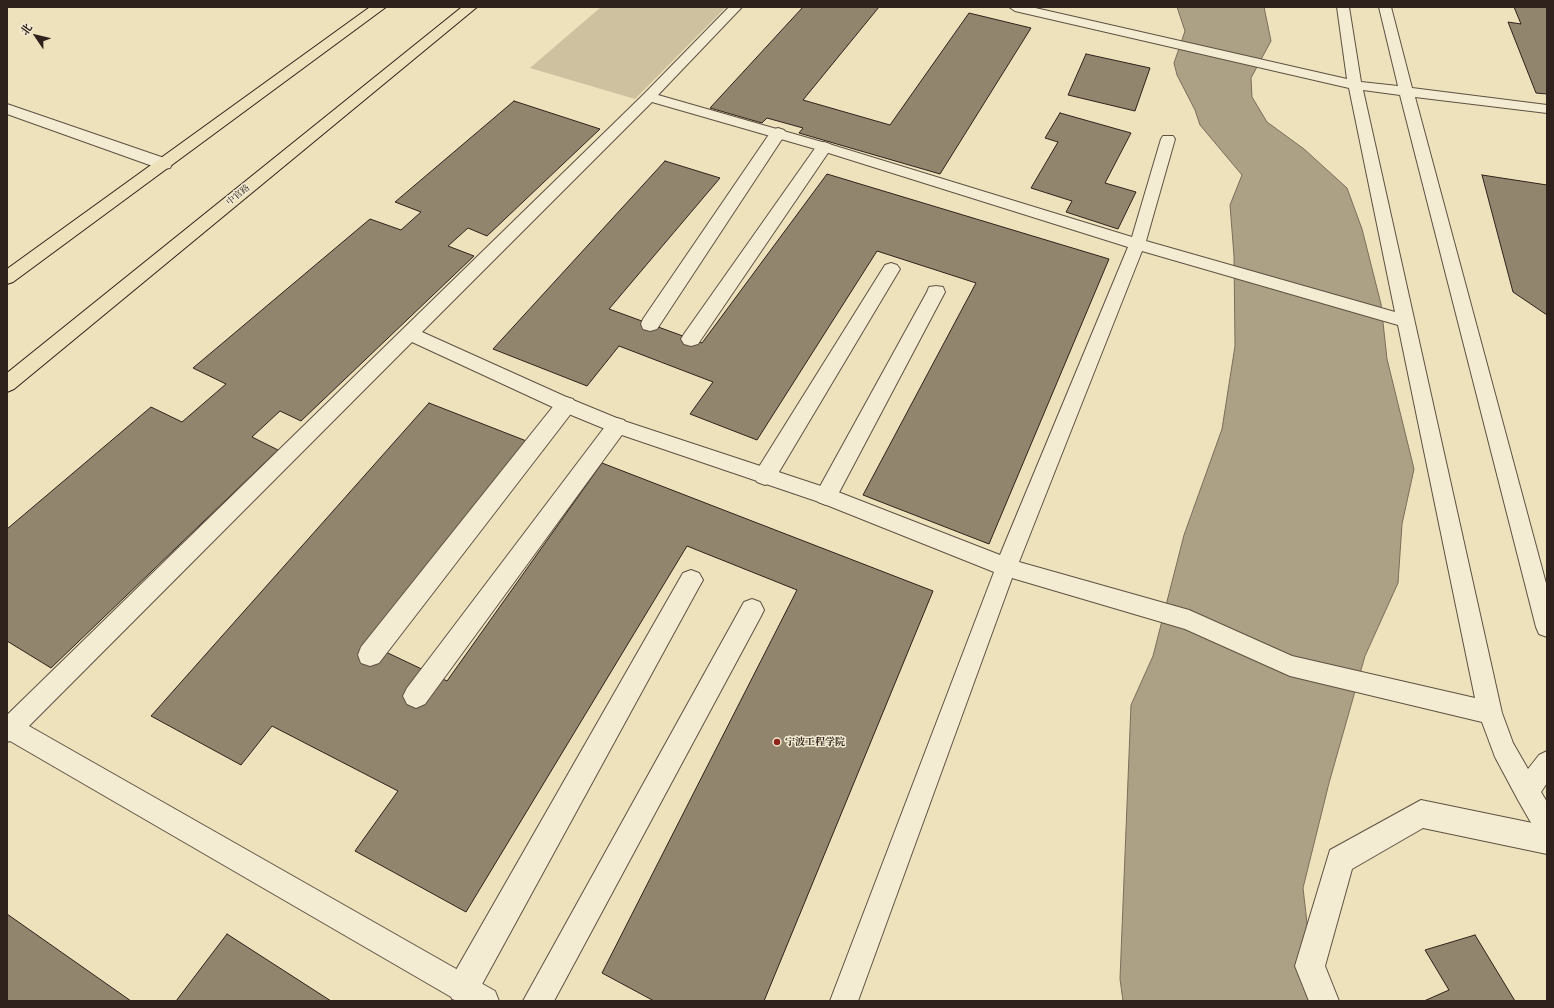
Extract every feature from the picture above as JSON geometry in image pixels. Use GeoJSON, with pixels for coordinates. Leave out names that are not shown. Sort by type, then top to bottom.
{"type":"FeatureCollection","features":[{"type":"Feature","properties":{"kind":"main road"},"geometry":{"type":"LineString","coordinates":[[7,278],[379,7]]}},
{"type":"Feature","properties":{"kind":"main road","name":"中官路"},"geometry":{"type":"LineString","coordinates":[[7,384],[470,7]]}},
{"type":"Feature","properties":{"kind":"street"},"geometry":{"type":"LineString","coordinates":[[7,109],[164,164]]}},
{"type":"Feature","properties":{"kind":"street"},"geometry":{"type":"LineString","coordinates":[[650,324],[778,133]]}},
{"type":"Feature","properties":{"kind":"street"},"geometry":{"type":"LineString","coordinates":[[691,338],[824,147]]}},
{"type":"Feature","properties":{"kind":"street"},"geometry":{"type":"LineString","coordinates":[[765,476],[891,269]]}},
{"type":"Feature","properties":{"kind":"street"},"geometry":{"type":"LineString","coordinates":[[826,496],[936,292]]}},
{"type":"Feature","properties":{"kind":"street"},"geometry":{"type":"LineString","coordinates":[[370,655],[566,405]]}},
{"type":"Feature","properties":{"kind":"street"},"geometry":{"type":"LineString","coordinates":[[416,696],[617,426]]}},
{"type":"Feature","properties":{"kind":"street"},"geometry":{"type":"LineString","coordinates":[[463,988],[691,580]]}},
{"type":"Feature","properties":{"kind":"street"},"geometry":{"type":"LineString","coordinates":[[538,1001],[752,610]]}},
{"type":"Feature","properties":{"kind":"street"},"geometry":{"type":"LineString","coordinates":[[1324,1001],[1310,966],[1340,860],[1421,814],[1547,840]]}},
{"type":"Feature","properties":{"kind":"lane"},"geometry":{"type":"LineString","coordinates":[[485,1001],[9,729],[649,97],[736,7]]}},
{"type":"Feature","properties":{"kind":"lane"},"geometry":{"type":"LineString","coordinates":[[1015,7],[1355,85],[1406,90],[1547,109]]}},
{"type":"Feature","properties":{"kind":"lane"},"geometry":{"type":"LineString","coordinates":[[1343,7],[1355,85],[1490,713],[1503,749],[1547,826]]}},
{"type":"Feature","properties":{"kind":"lane"},"geometry":{"type":"LineString","coordinates":[[1385,7],[1547,627]]}},
{"type":"Feature","properties":{"kind":"lane"},"geometry":{"type":"LineString","coordinates":[[649,97],[778,133],[1138,242],[1196,262],[1350,304],[1406,321]]}},
{"type":"Feature","properties":{"kind":"lane"},"geometry":{"type":"LineString","coordinates":[[844,1001],[1006,567],[1138,242],[1168,139]]}},
{"type":"Feature","properties":{"kind":"lane"},"geometry":{"type":"LineString","coordinates":[[410,334],[566,405],[617,426],[826,496],[1006,567],[1189,620],[1290,666],[1490,713]]}},
{"type":"Feature","properties":{"kind":"lane"},"geometry":{"type":"LineString","coordinates":[[1526,791],[1547,763]]}},
{"type":"Feature","properties":{"kind":"shaded area"},"geometry":{"type":"Polygon","coordinates":[[[601,7],[726,7],[635,99],[530,68],[601,7]]]}},
{"type":"Feature","properties":{"kind":"shaded area"},"geometry":{"type":"Polygon","coordinates":[[[1177,7],[1264,7],[1271,41],[1251,78],[1252,97],[1267,122],[1304,149],[1347,188],[1362,229],[1381,304],[1387,359],[1414,469],[1402,524],[1398,583],[1365,656],[1329,783],[1303,888],[1316,1001],[1123,1001],[1120,979],[1131,705],[1153,656],[1184,535],[1222,429],[1235,346],[1234,256],[1230,205],[1242,175],[1200,125],[1195,110],[1177,75],[1174,63],[1185,31],[1177,7]]]}},
{"type":"Feature","properties":{"kind":"building"},"geometry":{"type":"Polygon","coordinates":[[[803,7],[879,7],[803,100],[890,125],[969,13],[1031,28],[940,174],[799,133],[803,128],[767,118],[762,123],[710,108],[803,7]]]}},
{"type":"Feature","properties":{"kind":"building"},"geometry":{"type":"Polygon","coordinates":[[[1514,7],[1547,7],[1547,94],[1536,93],[1508,22],[1521,24],[1514,7]]]}},
{"type":"Feature","properties":{"kind":"building"},"geometry":{"type":"Polygon","coordinates":[[[1086,54],[1150,68],[1135,111],[1068,95],[1086,54]]]}},
{"type":"Feature","properties":{"kind":"building"},"geometry":{"type":"Polygon","coordinates":[[[514,101],[600,129],[487,236],[468,228],[448,246],[474,256],[301,421],[280,411],[252,437],[278,450],[51,668],[7,641],[7,529],[151,407],[182,422],[226,384],[193,368],[370,219],[401,230],[421,212],[395,202],[514,101]]]}},
{"type":"Feature","properties":{"kind":"building"},"geometry":{"type":"Polygon","coordinates":[[[1060,113],[1131,133],[1105,183],[1136,192],[1118,229],[1066,212],[1072,201],[1031,188],[1058,142],[1045,138],[1060,113]]]}},
{"type":"Feature","properties":{"kind":"building"},"geometry":{"type":"Polygon","coordinates":[[[665,161],[720,178],[609,309],[702,343],[827,174],[1109,259],[989,544],[863,495],[976,283],[877,251],[757,440],[690,414],[713,382],[619,346],[587,386],[493,349],[665,161]]]}},
{"type":"Feature","properties":{"kind":"building"},"geometry":{"type":"Polygon","coordinates":[[[1482,175],[1547,185],[1547,315],[1513,292],[1482,175]]]}},
{"type":"Feature","properties":{"kind":"building"},"geometry":{"type":"Polygon","coordinates":[[[429,403],[529,442],[371,645],[447,681],[602,463],[933,591],[764,1001],[654,1001],[602,973],[797,590],[687,546],[466,912],[355,851],[398,791],[272,726],[241,765],[151,716],[429,403]]]}},
{"type":"Feature","properties":{"kind":"building"},"geometry":{"type":"Polygon","coordinates":[[[7,914],[131,1001],[7,1001],[7,914]]]}},
{"type":"Feature","properties":{"kind":"building"},"geometry":{"type":"Polygon","coordinates":[[[227,934],[331,1001],[176,1001],[227,934]]]}},
{"type":"Feature","properties":{"kind":"building"},"geometry":{"type":"Polygon","coordinates":[[[1475,935],[1515,1001],[1424,1001],[1449,990],[1425,950],[1475,935]]]}},
{"type":"Feature","properties":{"kind":"place","name":"宁波工程学院"},"geometry":{"type":"Point","coordinates":[777,742]}}]}
